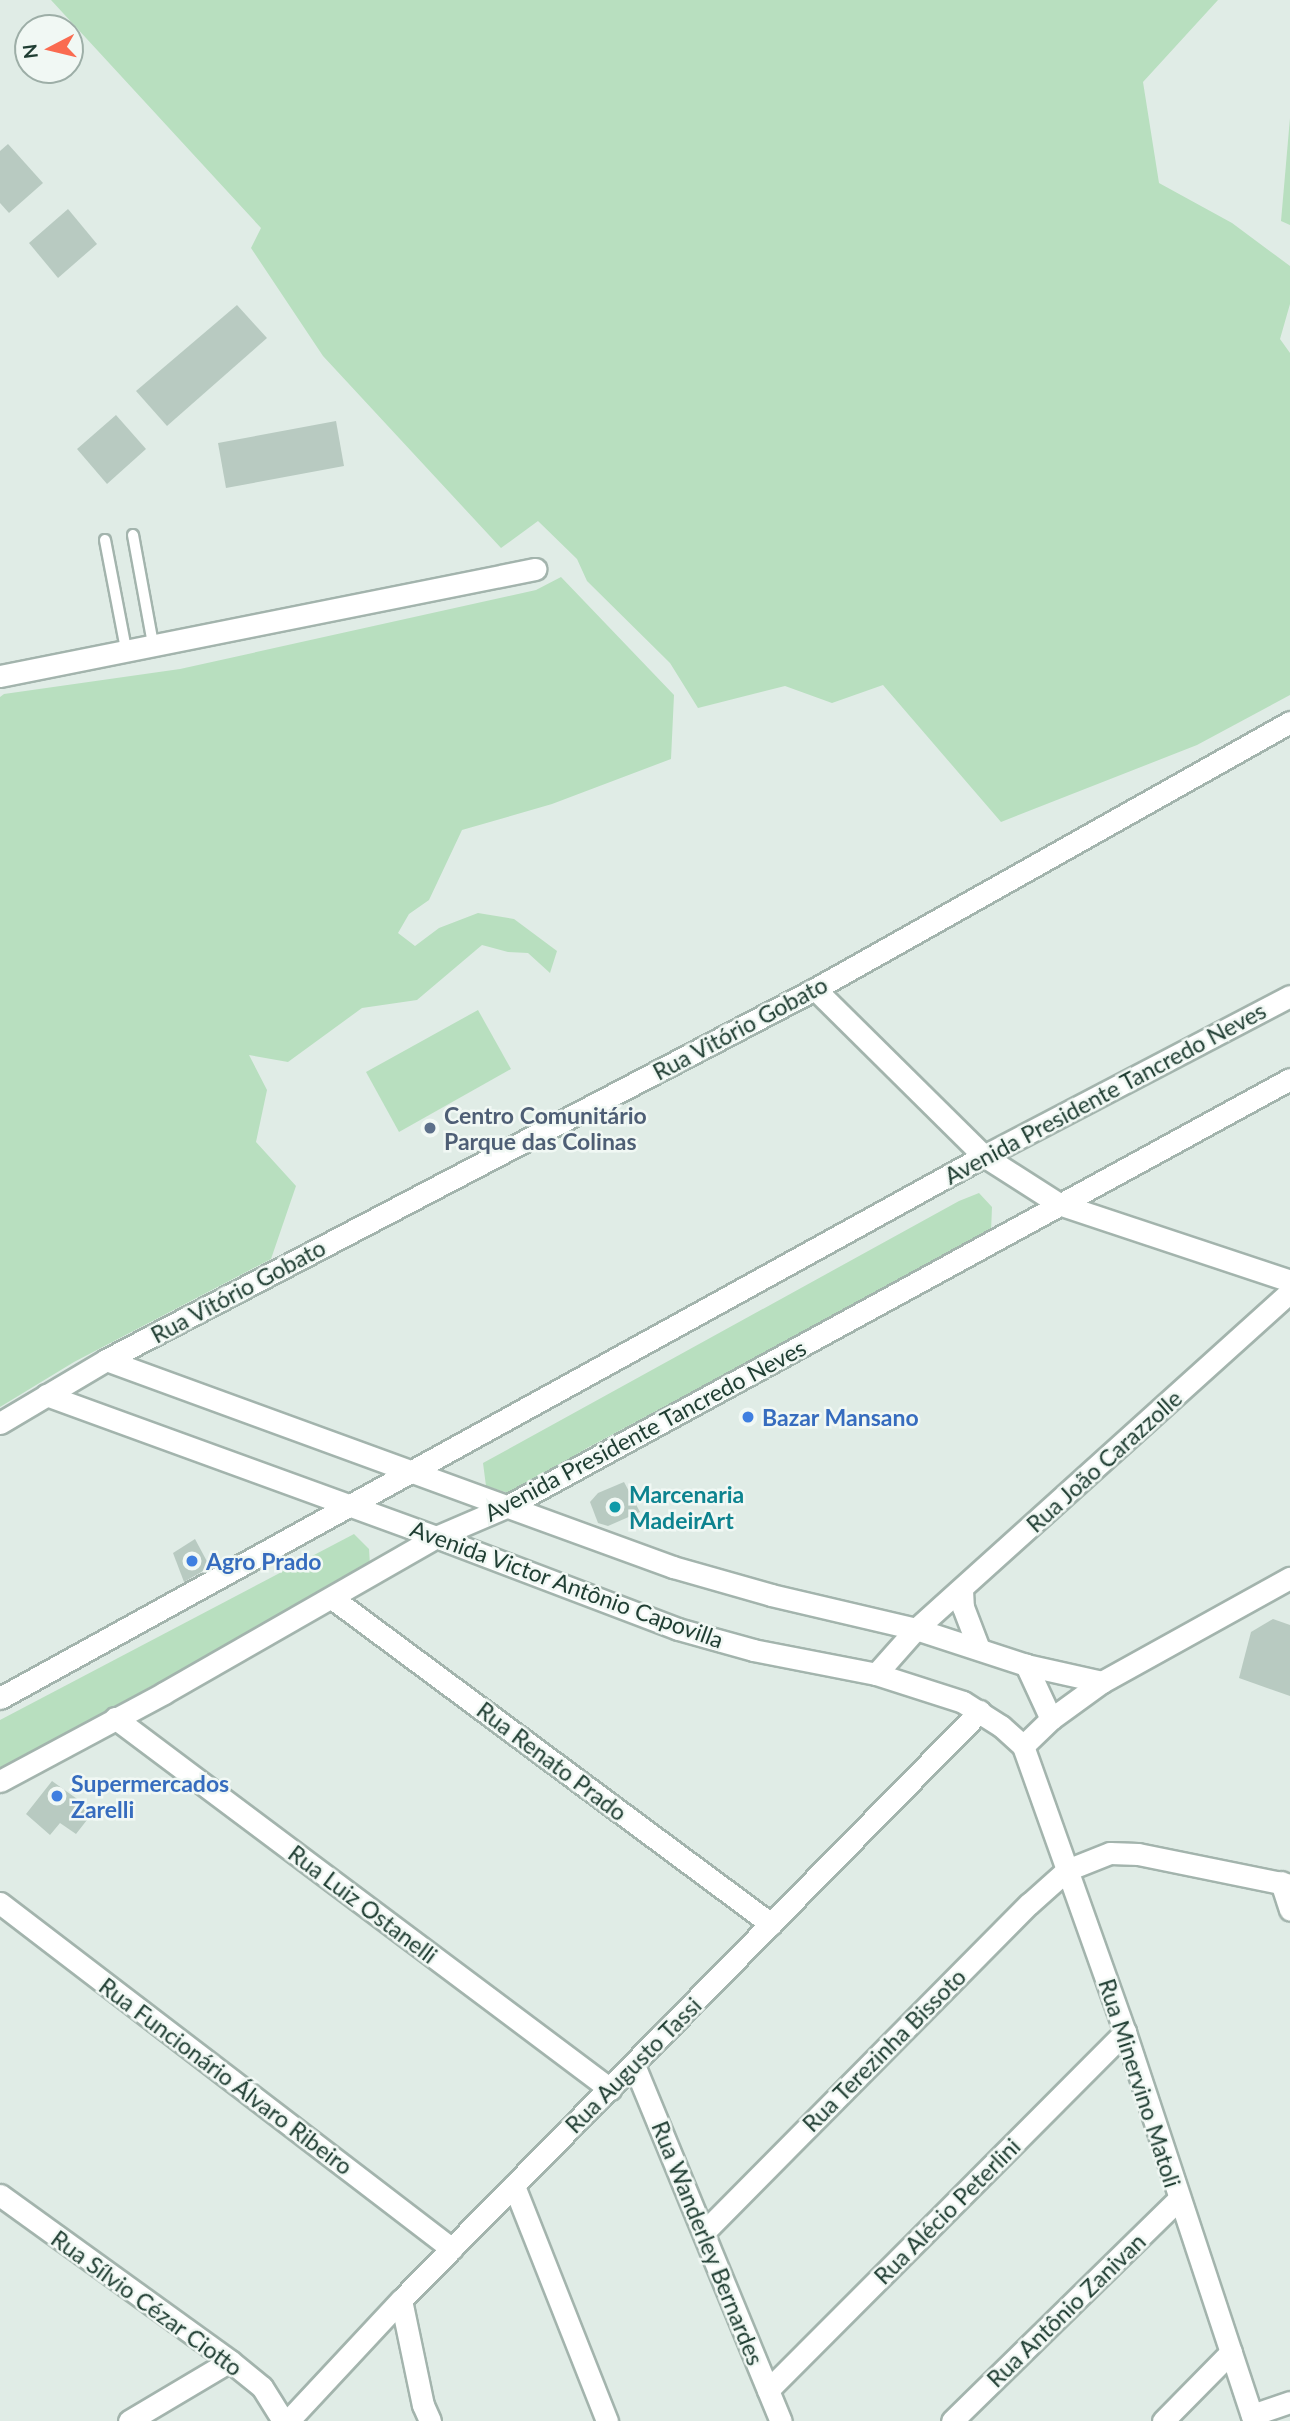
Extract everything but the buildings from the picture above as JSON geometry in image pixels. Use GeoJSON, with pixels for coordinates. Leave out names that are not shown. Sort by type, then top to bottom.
{"type":"FeatureCollection","features":[{"type":"Feature","properties":{"kind":"street"},"geometry":{"type":"LineString","coordinates":[[0,676],[535,569]]}},
{"type":"Feature","properties":{"kind":"street","name":"Rua Vitório Gobato"},"geometry":{"type":"LineString","coordinates":[[0,1423],[106,1360],[815,989],[1290,722]]}},
{"type":"Feature","properties":{"kind":"street"},"geometry":{"type":"LineString","coordinates":[[815,989],[984,1156],[1059,1204],[1290,1281]]}},
{"type":"Feature","properties":{"kind":"street","name":"Avenida Presidente Tancredo Neves"},"geometry":{"type":"LineString","coordinates":[[0,1698],[345,1505],[984,1156],[1290,996]]}},
{"type":"Feature","properties":{"kind":"street","name":"Avenida Presidente Tancredo Neves"},"geometry":{"type":"LineString","coordinates":[[0,1781],[332,1598],[436,1537],[506,1507],[1290,1079]]}},
{"type":"Feature","properties":{"kind":"street","name":"Rua João Carazzolle"},"geometry":{"type":"LineString","coordinates":[[876,1674],[916,1629],[1290,1292]]}},
{"type":"Feature","properties":{"kind":"street"},"geometry":{"type":"LineString","coordinates":[[106,1360],[412,1469],[506,1507],[673,1567],[771,1595],[916,1629],[1026,1665],[1101,1682]]}},
{"type":"Feature","properties":{"kind":"street","name":"Avenida Victor Antônio Capovilla"},"geometry":{"type":"LineString","coordinates":[[46,1395],[436,1537],[678,1629],[753,1650],[876,1674],[963,1702],[980,1711],[1023,1746]]}},
{"type":"Feature","properties":{"kind":"street"},"geometry":{"type":"LineString","coordinates":[[1023,1746],[1051,1719],[1101,1682],[1270,1592],[1290,1578]]}},
{"type":"Feature","properties":{"kind":"street"},"geometry":{"type":"LineString","coordinates":[[962,1590],[966,1615],[979,1649]]}},
{"type":"Feature","properties":{"kind":"street"},"geometry":{"type":"LineString","coordinates":[[1270,1592],[1290,1599]]}},
{"type":"Feature","properties":{"kind":"street","name":"Rua Renato Prado"},"geometry":{"type":"LineString","coordinates":[[332,1598],[771,1924]]}},
{"type":"Feature","properties":{"kind":"street"},"geometry":{"type":"LineString","coordinates":[[1026,1665],[1051,1719]]}},
{"type":"Feature","properties":{"kind":"street","name":"Rua Augusto Tassi"},"geometry":{"type":"LineString","coordinates":[[285,2421],[980,1711]]}},
{"type":"Feature","properties":{"kind":"street","name":"Rua Luiz Ostanelli"},"geometry":{"type":"LineString","coordinates":[[115,1718],[610,2090]]}},
{"type":"Feature","properties":{"kind":"street","name":"Rua Minervino Matoli"},"geometry":{"type":"LineString","coordinates":[[1023,1746],[1125,2032],[1253,2418]]}},
{"type":"Feature","properties":{"kind":"street"},"geometry":{"type":"LineString","coordinates":[[1067,1870],[1111,1853],[1138,1854],[1285,1884],[1290,1910]]}},
{"type":"Feature","properties":{"kind":"street","name":"Rua Terezinha Bissoto"},"geometry":{"type":"LineString","coordinates":[[704,2232],[1029,1904],[1067,1870]]}},
{"type":"Feature","properties":{"kind":"street","name":"Rua Funcionário Álvaro Ribeiro"},"geometry":{"type":"LineString","coordinates":[[0,1903],[452,2249]]}},
{"type":"Feature","properties":{"kind":"street","name":"Rua Alécio Peterlini"},"geometry":{"type":"LineString","coordinates":[[768,2390],[1125,2032]]}},
{"type":"Feature","properties":{"kind":"street","name":"Rua Wanderley Bernardes"},"geometry":{"type":"LineString","coordinates":[[634,2065],[780,2421]]}},
{"type":"Feature","properties":{"kind":"street"},"geometry":{"type":"LineString","coordinates":[[514,2186],[607,2421]]}},
{"type":"Feature","properties":{"kind":"street","name":"Rua Sílvio Cézar Ciotto"},"geometry":{"type":"LineString","coordinates":[[0,2195],[230,2361],[262,2387],[285,2421]]}},
{"type":"Feature","properties":{"kind":"street","name":"Rua Antônio Zanivan"},"geometry":{"type":"LineString","coordinates":[[952,2421],[1179,2199]]}},
{"type":"Feature","properties":{"kind":"street"},"geometry":{"type":"LineString","coordinates":[[401,2300],[423,2405],[430,2421]]}},
{"type":"Feature","properties":{"kind":"street"},"geometry":{"type":"LineString","coordinates":[[1163,2421],[1231,2352]]}},
{"type":"Feature","properties":{"kind":"street"},"geometry":{"type":"LineString","coordinates":[[129,2421],[230,2361]]}},
{"type":"Feature","properties":{"kind":"street"},"geometry":{"type":"LineString","coordinates":[[1253,2418],[1290,2402]]}},
{"type":"Feature","properties":{"kind":"lane"},"geometry":{"type":"LineString","coordinates":[[133,535],[153,644]]}},
{"type":"Feature","properties":{"kind":"lane"},"geometry":{"type":"LineString","coordinates":[[105,540],[126,649]]}},
{"type":"Feature","properties":{"kind":"green space"},"geometry":{"type":"Polygon","coordinates":[[[51,0],[1218,0],[1143,82],[1159,183],[1232,223],[1290,266],[1290,304],[1280,339],[1290,353],[1290,695],[1197,745],[1001,822],[883,685],[832,703],[785,686],[698,708],[670,663],[587,581],[577,559],[538,521],[501,548],[323,356],[251,248],[261,228],[84,36],[84,14],[64,14],[51,0]]]}},
{"type":"Feature","properties":{"kind":"green space"},"geometry":{"type":"Polygon","coordinates":[[[1290,118],[1290,225],[1281,221],[1290,118]]]}},
{"type":"Feature","properties":{"kind":"green space"},"geometry":{"type":"Polygon","coordinates":[[[561,577],[674,695],[671,759],[552,804],[462,830],[429,900],[409,914],[398,933],[415,946],[439,928],[478,913],[514,919],[557,951],[550,973],[528,953],[508,952],[482,945],[417,1000],[362,1008],[288,1062],[249,1055],[267,1090],[256,1142],[296,1186],[271,1259],[74,1362],[0,1407],[0,697],[4,694],[180,669],[536,590],[561,577]]]}},
{"type":"Feature","properties":{"kind":"green space"},"geometry":{"type":"Polygon","coordinates":[[[478,1010],[511,1069],[399,1132],[366,1072],[478,1010]]]}},
{"type":"Feature","properties":{"kind":"green space"},"geometry":{"type":"Polygon","coordinates":[[[979,1193],[992,1207],[991,1232],[587,1448],[512,1494],[486,1486],[483,1463],[959,1201],[979,1193]]]}},
{"type":"Feature","properties":{"kind":"green space"},"geometry":{"type":"Polygon","coordinates":[[[354,1534],[369,1549],[370,1565],[0,1770],[0,1720],[354,1534]]]}},
{"type":"Feature","properties":{"kind":"place","name":"Centro Comunitário Parque das Colinas"},"geometry":{"type":"Point","coordinates":[430,1128]}},
{"type":"Feature","properties":{"kind":"place","name":"Bazar Mansano"},"geometry":{"type":"Point","coordinates":[748,1417]}},
{"type":"Feature","properties":{"kind":"place","name":"Marcenaria MadeirArt"},"geometry":{"type":"Point","coordinates":[615,1507]}},
{"type":"Feature","properties":{"kind":"place","name":"Agro Prado"},"geometry":{"type":"Point","coordinates":[192,1561]}},
{"type":"Feature","properties":{"kind":"place","name":"Supermercados Zarelli"},"geometry":{"type":"Point","coordinates":[57,1796]}}]}
